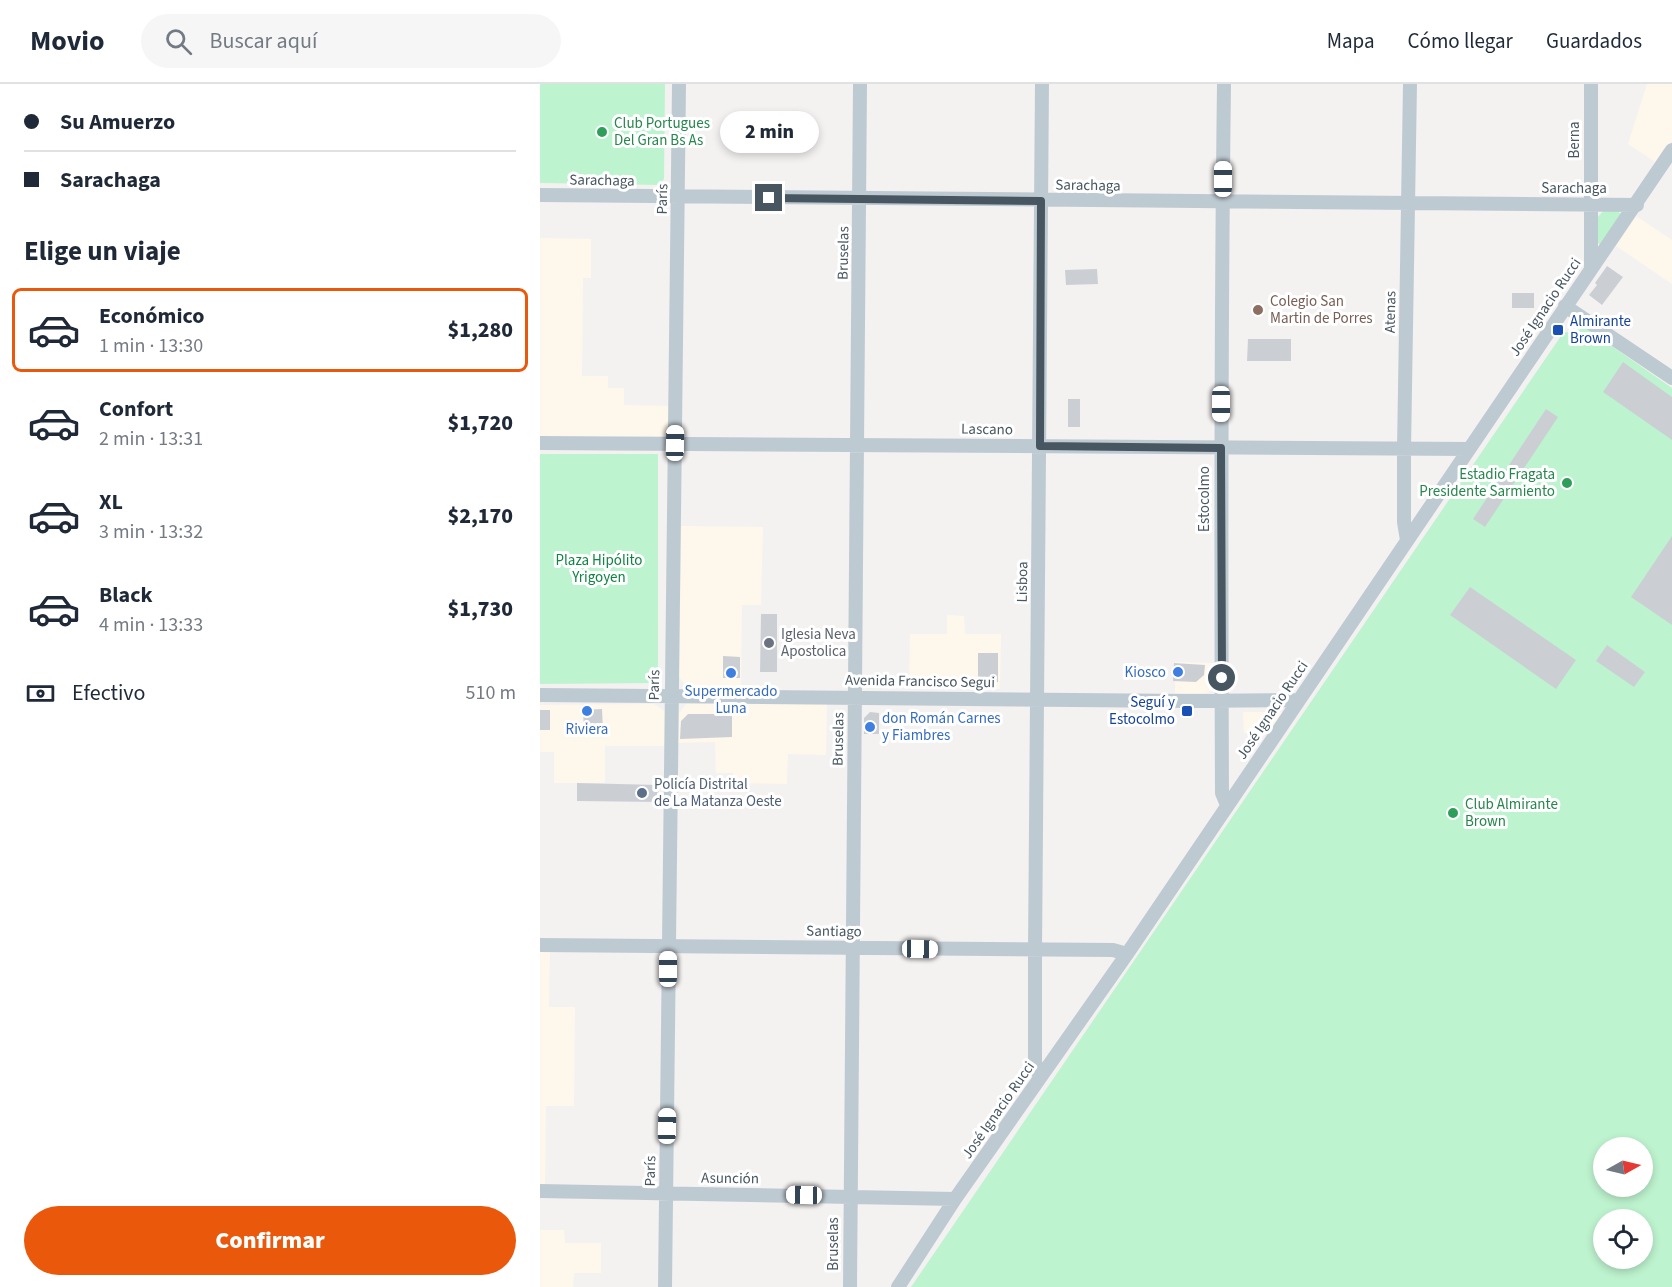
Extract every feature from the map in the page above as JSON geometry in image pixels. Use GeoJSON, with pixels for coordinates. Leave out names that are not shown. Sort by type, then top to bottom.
{"type":"FeatureCollection","features":[{"type":"Feature","properties":{"kind":"street","name":"París"},"geometry":{"type":"LineString","coordinates":[[665,1287],[670,695],[679,84]]}},
{"type":"Feature","properties":{"kind":"street","name":"Bruselas"},"geometry":{"type":"LineString","coordinates":[[850,1287],[851,948],[860,84]]}},
{"type":"Feature","properties":{"kind":"street","name":"Lisboa"},"geometry":{"type":"LineString","coordinates":[[1040,1078],[1035,1062],[1035,951],[1042,84]]}},
{"type":"Feature","properties":{"kind":"street","name":"Estocolmo"},"geometry":{"type":"LineString","coordinates":[[1224,84],[1221,448],[1222,793],[1227,805]]}},
{"type":"Feature","properties":{"kind":"street","name":"Atenas"},"geometry":{"type":"LineString","coordinates":[[1407,540],[1404,522],[1404,449],[1410,84]]}},
{"type":"Feature","properties":{"kind":"street","name":"Berna"},"geometry":{"type":"LineString","coordinates":[[1591,84],[1591,268]]}},
{"type":"Feature","properties":{"kind":"street","name":"José Ignacio Rucci"},"geometry":{"type":"LineString","coordinates":[[898,1287],[1672,151]]}},
{"type":"Feature","properties":{"kind":"street","name":"Sarachaga"},"geometry":{"type":"LineString","coordinates":[[540,195],[1636,205]]}},
{"type":"Feature","properties":{"kind":"street"},"geometry":{"type":"LineString","coordinates":[[1565,306],[1672,378]]}},
{"type":"Feature","properties":{"kind":"street","name":"Lascano"},"geometry":{"type":"LineString","coordinates":[[540,443],[1469,449]]}},
{"type":"Feature","properties":{"kind":"street","name":"Avenida Francisco Segui"},"geometry":{"type":"LineString","coordinates":[[540,695],[1299,700]]}},
{"type":"Feature","properties":{"kind":"street","name":"Santiago"},"geometry":{"type":"LineString","coordinates":[[540,945],[1113,950],[1127,954]]}},
{"type":"Feature","properties":{"kind":"street","name":"Asunción"},"geometry":{"type":"LineString","coordinates":[[540,1191],[956,1199]]}},
{"type":"Feature","properties":{"kind":"shaded area"},"geometry":{"type":"Polygon","coordinates":[[[1647,84],[1672,84],[1672,141],[1657,163],[1628,144],[1647,84]]]}},
{"type":"Feature","properties":{"kind":"shaded area"},"geometry":{"type":"Polygon","coordinates":[[[1636,216],[1672,240],[1672,284],[1616,246],[1636,216]]]}},
{"type":"Feature","properties":{"kind":"shaded area"},"geometry":{"type":"Polygon","coordinates":[[[540,238],[591,239],[591,278],[583,278],[582,376],[608,376],[608,388],[624,388],[624,405],[669,406],[669,433],[666,436],[540,437],[540,238]]]}},
{"type":"Feature","properties":{"kind":"shaded area"},"geometry":{"type":"Polygon","coordinates":[[[681,526],[763,527],[761,605],[742,605],[741,687],[686,686],[679,677],[681,526]]]}},
{"type":"Feature","properties":{"kind":"shaded area"},"geometry":{"type":"Polygon","coordinates":[[[947,615],[964,616],[965,634],[1001,634],[1000,689],[909,688],[910,634],[947,634],[947,615]]]}},
{"type":"Feature","properties":{"kind":"shaded area"},"geometry":{"type":"Polygon","coordinates":[[[1175,662],[1215,663],[1213,690],[1206,693],[1175,693],[1175,662]]]}},
{"type":"Feature","properties":{"kind":"shaded area"},"geometry":{"type":"Polygon","coordinates":[[[687,703],[827,704],[826,755],[788,754],[787,784],[733,783],[733,773],[716,773],[715,742],[678,743],[679,713],[687,703]]]}},
{"type":"Feature","properties":{"kind":"shaded area"},"geometry":{"type":"Polygon","coordinates":[[[654,704],[666,712],[666,746],[605,746],[605,783],[554,783],[554,752],[540,752],[540,705],[654,704]]]}},
{"type":"Feature","properties":{"kind":"shaded area"},"geometry":{"type":"Polygon","coordinates":[[[1243,712],[1283,713],[1272,733],[1244,733],[1243,712]]]}},
{"type":"Feature","properties":{"kind":"shaded area"},"geometry":{"type":"Polygon","coordinates":[[[540,952],[550,952],[549,1007],[575,1007],[574,1106],[546,1106],[545,1185],[540,1185],[540,952]]]}},
{"type":"Feature","properties":{"kind":"shaded area"},"geometry":{"type":"Polygon","coordinates":[[[540,1230],[564,1230],[565,1243],[601,1243],[601,1273],[574,1273],[573,1287],[540,1287],[540,1230]]]}},
{"type":"Feature","properties":{"kind":"green space","name":"Club Portugues Del Gran Bs As"},"geometry":{"type":"Polygon","coordinates":[[[540,84],[665,84],[664,179],[659,185],[540,183],[540,84]]]}},
{"type":"Feature","properties":{"kind":"green space"},"geometry":{"type":"Polygon","coordinates":[[[1603,211],[1618,211],[1621,214],[1601,245],[1598,243],[1597,218],[1603,211]]]}},
{"type":"Feature","properties":{"kind":"green space","name":"Club Almirante Brown"},"geometry":{"type":"Polygon","coordinates":[[[1586,328],[1672,388],[1672,1287],[911,1287],[1563,333],[1586,328]]]}},
{"type":"Feature","properties":{"kind":"green space","name":"Plaza Hipólito Yrigoyen"},"geometry":{"type":"Polygon","coordinates":[[[540,454],[658,454],[658,683],[540,684],[540,454]]]}},
{"type":"Feature","properties":{"kind":"building"},"geometry":{"type":"Polygon","coordinates":[[[1607,266],[1623,277],[1602,305],[1589,295],[1607,266]]]}},
{"type":"Feature","properties":{"kind":"building"},"geometry":{"type":"Polygon","coordinates":[[[1097,269],[1098,284],[1066,285],[1065,270],[1097,269]]]}},
{"type":"Feature","properties":{"kind":"building"},"geometry":{"type":"Polygon","coordinates":[[[1512,293],[1534,293],[1534,308],[1512,308],[1512,293]]]}},
{"type":"Feature","properties":{"kind":"building"},"geometry":{"type":"Polygon","coordinates":[[[1248,339],[1291,339],[1291,361],[1247,361],[1248,339]]]}},
{"type":"Feature","properties":{"kind":"building"},"geometry":{"type":"Polygon","coordinates":[[[1623,362],[1672,397],[1672,440],[1603,392],[1623,362]]]}},
{"type":"Feature","properties":{"kind":"building"},"geometry":{"type":"Polygon","coordinates":[[[1068,399],[1080,399],[1080,427],[1068,427],[1068,399]]]}},
{"type":"Feature","properties":{"kind":"building"},"geometry":{"type":"Polygon","coordinates":[[[1546,409],[1558,417],[1485,527],[1473,519],[1546,409]]]}},
{"type":"Feature","properties":{"kind":"building"},"geometry":{"type":"Polygon","coordinates":[[[1672,536],[1672,625],[1631,597],[1672,536]]]}},
{"type":"Feature","properties":{"kind":"building"},"geometry":{"type":"Polygon","coordinates":[[[1470,587],[1576,660],[1556,689],[1450,615],[1470,587]]]}},
{"type":"Feature","properties":{"kind":"building","name":"Iglesia Neva Apostolica"},"geometry":{"type":"Polygon","coordinates":[[[761,614],[777,614],[777,672],[760,672],[761,614]]]}},
{"type":"Feature","properties":{"kind":"building"},"geometry":{"type":"Polygon","coordinates":[[[1607,645],[1645,672],[1634,687],[1596,661],[1607,645]]]}},
{"type":"Feature","properties":{"kind":"building"},"geometry":{"type":"Polygon","coordinates":[[[978,653],[998,653],[998,682],[978,682],[978,653]]]}},
{"type":"Feature","properties":{"kind":"building"},"geometry":{"type":"Polygon","coordinates":[[[723,656],[740,657],[740,678],[723,678],[723,656]]]}},
{"type":"Feature","properties":{"kind":"building"},"geometry":{"type":"Polygon","coordinates":[[[1174,663],[1205,665],[1204,675],[1196,682],[1173,681],[1174,663]]]}},
{"type":"Feature","properties":{"kind":"building"},"geometry":{"type":"Polygon","coordinates":[[[602,709],[603,731],[584,732],[583,710],[602,709]]]}},
{"type":"Feature","properties":{"kind":"building"},"geometry":{"type":"Polygon","coordinates":[[[540,710],[550,710],[550,730],[540,730],[540,710]]]}},
{"type":"Feature","properties":{"kind":"building","name":"don Román Carnes y Fiambres"},"geometry":{"type":"Polygon","coordinates":[[[870,712],[879,713],[879,734],[864,734],[864,718],[870,712]]]}},
{"type":"Feature","properties":{"kind":"building"},"geometry":{"type":"Polygon","coordinates":[[[688,714],[732,714],[732,737],[680,739],[681,721],[688,714]]]}},
{"type":"Feature","properties":{"kind":"building"},"geometry":{"type":"Polygon","coordinates":[[[577,783],[659,785],[659,802],[577,801],[577,783]]]}},
{"type":"Feature","properties":{"kind":"place","name":"Club Portugues Del Gran Bs As"},"geometry":{"type":"Point","coordinates":[602,132]}},
{"type":"Feature","properties":{"kind":"place","name":"Colegio San Martin de Porres"},"geometry":{"type":"Point","coordinates":[1258,310]}},
{"type":"Feature","properties":{"kind":"place","name":"Almirante Brown"},"geometry":{"type":"Point","coordinates":[1558,330]}},
{"type":"Feature","properties":{"kind":"place","name":"Estadio Fragata Presidente Sarmiento"},"geometry":{"type":"Point","coordinates":[1567,483]}},
{"type":"Feature","properties":{"kind":"place","name":"Iglesia Neva Apostolica"},"geometry":{"type":"Point","coordinates":[769,643]}},
{"type":"Feature","properties":{"kind":"place","name":"Kiosco"},"geometry":{"type":"Point","coordinates":[1178,672]}},
{"type":"Feature","properties":{"kind":"place","name":"Supermercado Luna"},"geometry":{"type":"Point","coordinates":[731,673]}},
{"type":"Feature","properties":{"kind":"place","name":"Riviera"},"geometry":{"type":"Point","coordinates":[587,711]}},
{"type":"Feature","properties":{"kind":"place","name":"Seguí y Estocolmo"},"geometry":{"type":"Point","coordinates":[1187,711]}},
{"type":"Feature","properties":{"kind":"place","name":"don Román Carnes y Fiambres"},"geometry":{"type":"Point","coordinates":[870,727]}},
{"type":"Feature","properties":{"kind":"place","name":"Policía Distrital de La Matanza Oeste"},"geometry":{"type":"Point","coordinates":[642,793]}},
{"type":"Feature","properties":{"kind":"place","name":"Club Almirante Brown"},"geometry":{"type":"Point","coordinates":[1453,813]}},
{"type":"Feature","properties":{"kind":"route"},"geometry":{"type":"LineString","coordinates":[[769,198],[1041,201],[1040,446],[1221,448],[1222,678]]}}]}
